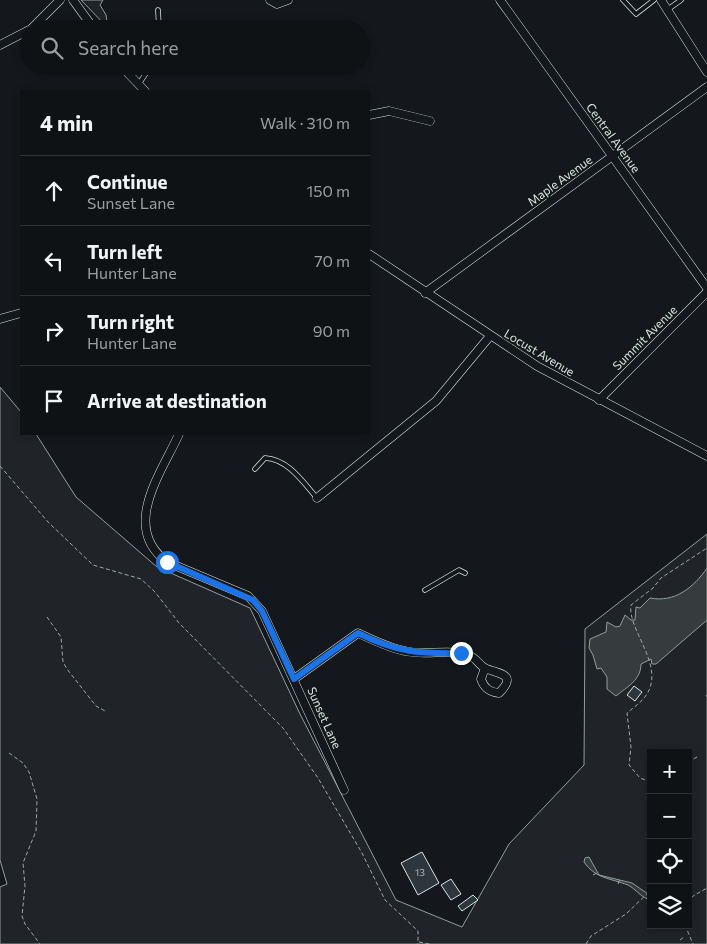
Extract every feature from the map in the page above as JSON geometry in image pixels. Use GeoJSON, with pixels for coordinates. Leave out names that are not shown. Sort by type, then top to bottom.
{"type":"FeatureCollection","features":[{"type":"Feature","properties":{"kind":"street"},"geometry":{"type":"LineString","coordinates":[[40,20],[60,0]]}},
{"type":"Feature","properties":{"kind":"street"},"geometry":{"type":"LineString","coordinates":[[73,0],[87,20]]}},
{"type":"Feature","properties":{"kind":"street"},"geometry":{"type":"LineString","coordinates":[[270,0],[277,4],[288,0]]}},
{"type":"Feature","properties":{"kind":"street","name":"Central Avenue"},"geometry":{"type":"LineString","coordinates":[[500,0],[707,288]]}},
{"type":"Feature","properties":{"kind":"street"},"geometry":{"type":"LineString","coordinates":[[661,0],[707,72]]}},
{"type":"Feature","properties":{"kind":"street"},"geometry":{"type":"LineString","coordinates":[[0,45],[20,35]]}},
{"type":"Feature","properties":{"kind":"street"},"geometry":{"type":"LineString","coordinates":[[129,75],[144,90]]}},
{"type":"Feature","properties":{"kind":"street","name":"Maple Avenue"},"geometry":{"type":"LineString","coordinates":[[426,293],[707,87]]}},
{"type":"Feature","properties":{"kind":"street"},"geometry":{"type":"LineString","coordinates":[[370,115],[389,111],[430,122]]}},
{"type":"Feature","properties":{"kind":"street","name":"Locust Avenue"},"geometry":{"type":"LineString","coordinates":[[370,255],[490,336],[599,400],[707,456]]}},
{"type":"Feature","properties":{"kind":"street","name":"Summit Avenue"},"geometry":{"type":"LineString","coordinates":[[599,400],[707,292]]}},
{"type":"Feature","properties":{"kind":"street"},"geometry":{"type":"LineString","coordinates":[[0,319],[20,313]]}},
{"type":"Feature","properties":{"kind":"street"},"geometry":{"type":"LineString","coordinates":[[318,498],[436,401],[490,336]]}},
{"type":"Feature","properties":{"kind":"street","name":"Sunset Lane"},"geometry":{"type":"LineString","coordinates":[[178,435],[153,484],[148,503],[146,516],[152,546],[158,555],[167,562],[253,600],[262,611],[344,790]]}},
{"type":"Feature","properties":{"kind":"street"},"geometry":{"type":"LineString","coordinates":[[294,679],[358,633],[404,651],[421,654],[461,653],[471,656],[485,668]]}},
{"type":"Feature","properties":{"kind":"lane"},"geometry":{"type":"LineString","coordinates":[[623,0],[636,14],[654,0]]}},
{"type":"Feature","properties":{"kind":"lane"},"geometry":{"type":"LineString","coordinates":[[667,10],[681,0]]}},
{"type":"Feature","properties":{"kind":"lane"},"geometry":{"type":"LineString","coordinates":[[158,10],[159,20]]}},
{"type":"Feature","properties":{"kind":"lane"},"geometry":{"type":"LineString","coordinates":[[138,85],[145,75]]}},
{"type":"Feature","properties":{"kind":"lane"},"geometry":{"type":"LineString","coordinates":[[255,469],[265,458],[276,459],[293,471],[318,498]]}},
{"type":"Feature","properties":{"kind":"lane"},"geometry":{"type":"LineString","coordinates":[[425,590],[459,570],[465,573]]}},
{"type":"Feature","properties":{"kind":"path"},"geometry":{"type":"LineString","coordinates":[[0,466],[48,522],[94,565],[141,579],[155,592],[179,623],[283,728],[318,778],[362,853],[385,900],[418,930],[418,943],[430,944]]}},
{"type":"Feature","properties":{"kind":"path"},"geometry":{"type":"LineString","coordinates":[[647,781],[640,778],[629,765],[631,747],[627,720],[628,713],[644,699],[651,685],[646,649],[632,618],[631,605],[661,578],[707,548]]}},
{"type":"Feature","properties":{"kind":"path"},"geometry":{"type":"LineString","coordinates":[[47,617],[61,637],[63,662],[67,669],[96,706],[105,711]]}},
{"type":"Feature","properties":{"kind":"path"},"geometry":{"type":"LineString","coordinates":[[9,753],[22,763],[29,772],[37,799],[36,831],[23,863],[26,886],[22,916],[25,924],[40,944]]}},
{"type":"Feature","properties":{"kind":"path"},"geometry":{"type":"LineString","coordinates":[[692,760],[697,757]]}},
{"type":"Feature","properties":{"kind":"path"},"geometry":{"type":"LineString","coordinates":[[593,875],[599,872]]}},
{"type":"Feature","properties":{"kind":"path"},"geometry":{"type":"LineString","coordinates":[[618,884],[620,878]]}},
{"type":"Feature","properties":{"kind":"path"},"geometry":{"type":"LineString","coordinates":[[692,897],[707,888]]}},
{"type":"Feature","properties":{"kind":"path"},"geometry":{"type":"LineString","coordinates":[[586,944],[591,936],[626,914],[647,894]]}},
{"type":"Feature","properties":{"kind":"path"},"geometry":{"type":"LineString","coordinates":[[687,929],[693,944]]}},
{"type":"Feature","properties":{"kind":"path"},"geometry":{"type":"LineString","coordinates":[[680,940],[685,936]]}},
{"type":"Feature","properties":{"kind":"shaded area"},"geometry":{"type":"Polygon","coordinates":[[[81,0],[103,0],[100,5],[107,20],[100,20],[81,0]]]}},
{"type":"Feature","properties":{"kind":"shaded area"},"geometry":{"type":"Polygon","coordinates":[[[0,387],[20,411],[20,435],[37,435],[76,497],[157,567],[250,608],[300,714],[396,900],[462,927],[509,844],[584,765],[585,629],[707,534],[707,944],[0,944],[0,887],[7,884],[0,860],[0,387]]]}},
{"type":"Feature","properties":{"kind":"shaded area"},"geometry":{"type":"Polygon","coordinates":[[[707,568],[707,620],[656,664],[652,664],[651,659],[641,664],[636,679],[616,696],[607,689],[607,677],[601,668],[597,669],[589,648],[590,639],[606,632],[607,622],[616,627],[620,626],[625,615],[631,620],[635,620],[636,607],[640,608],[650,598],[668,598],[683,592],[707,568]]]}},
{"type":"Feature","properties":{"kind":"shaded area"},"geometry":{"type":"Polygon","coordinates":[[[589,857],[599,875],[632,883],[647,893],[647,898],[628,885],[598,875],[593,872],[584,862],[585,858],[589,857]]]}},
{"type":"Feature","properties":{"kind":"building"},"geometry":{"type":"Polygon","coordinates":[[[634,686],[642,692],[635,701],[627,695],[634,686]]]}},
{"type":"Feature","properties":{"kind":"building"},"geometry":{"type":"Polygon","coordinates":[[[422,852],[439,883],[418,895],[401,863],[422,852]]]}},
{"type":"Feature","properties":{"kind":"building"},"geometry":{"type":"Polygon","coordinates":[[[451,879],[461,894],[451,900],[441,885],[451,879]]]}},
{"type":"Feature","properties":{"kind":"building"},"geometry":{"type":"Polygon","coordinates":[[[473,895],[478,900],[462,911],[458,906],[473,895]]]}},
{"type":"Feature","properties":{"kind":"route"},"geometry":{"type":"LineString","coordinates":[[167,562],[248,596],[253,600],[262,611],[294,679],[358,633],[404,651],[421,654],[461,653]]}}]}
